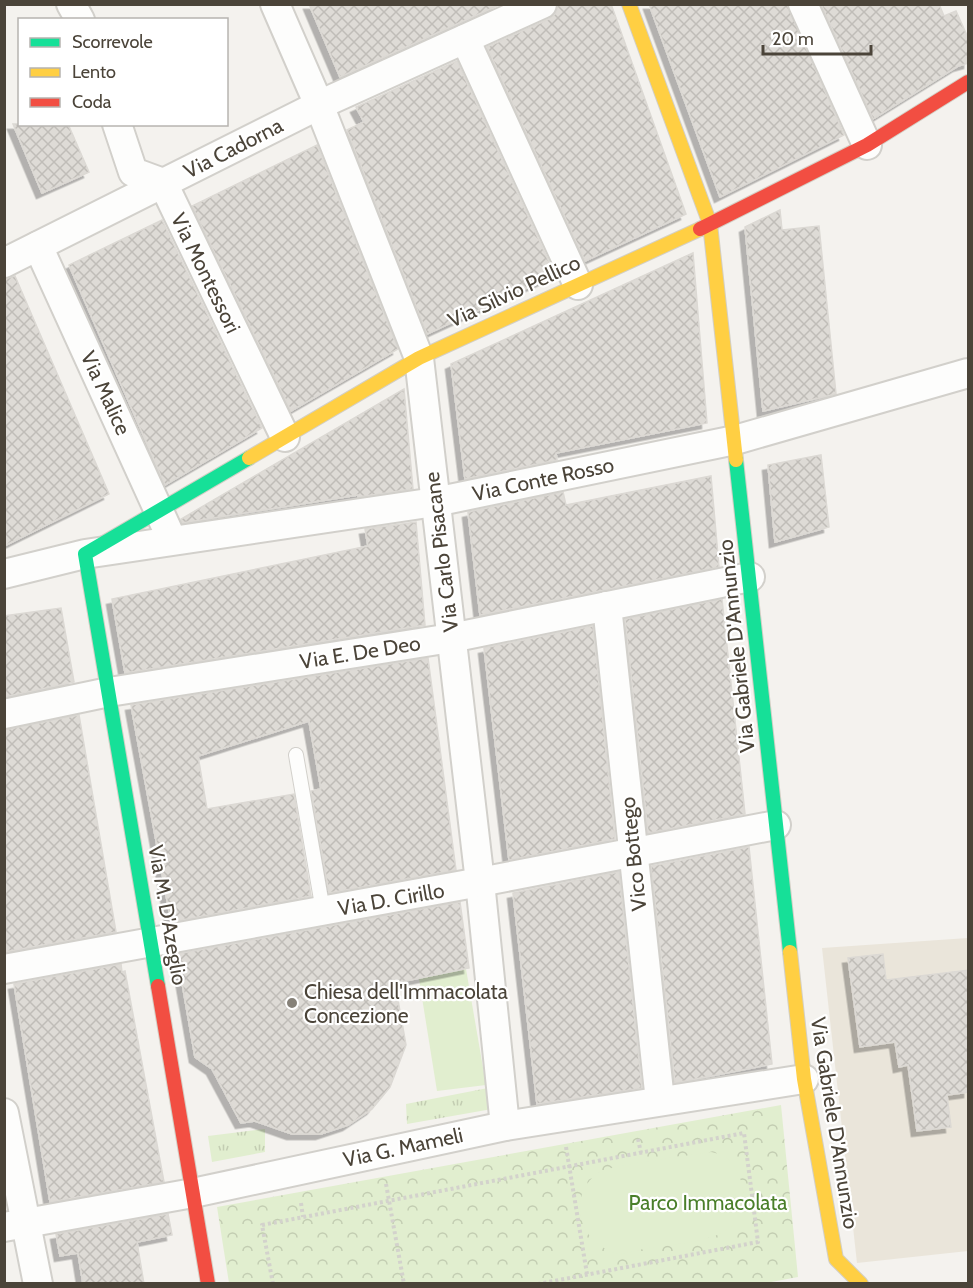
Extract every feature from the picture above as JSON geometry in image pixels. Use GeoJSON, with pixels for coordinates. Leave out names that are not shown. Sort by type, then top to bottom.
{"type":"FeatureCollection","features":[{"type":"Feature","properties":{"kind":"street"},"geometry":{"type":"LineString","coordinates":[[71,4],[79,18]]}},
{"type":"Feature","properties":{"kind":"street","name":"Via Carlo Pisacane"},"geometry":{"type":"LineString","coordinates":[[275,4],[319,105],[419,358],[480,882],[504,1125]]}},
{"type":"Feature","properties":{"kind":"street","name":"Via Cadorna"},"geometry":{"type":"LineString","coordinates":[[4,263],[319,105],[542,4]]}},
{"type":"Feature","properties":{"kind":"street","name":"Via Gabriele D'Annunzio"},"geometry":{"type":"LineString","coordinates":[[629,4],[710,224],[804,1079],[836,1259],[861,1284]]}},
{"type":"Feature","properties":{"kind":"street"},"geometry":{"type":"LineString","coordinates":[[803,4],[867,145]]}},
{"type":"Feature","properties":{"kind":"street"},"geometry":{"type":"LineString","coordinates":[[465,39],[578,285]]}},
{"type":"Feature","properties":{"kind":"street","name":"Via Silvio Pellico"},"geometry":{"type":"LineString","coordinates":[[85,554],[419,358],[710,224],[867,145],[969,82]]}},
{"type":"Feature","properties":{"kind":"street"},"geometry":{"type":"LineString","coordinates":[[118,126],[133,172],[163,183]]}},
{"type":"Feature","properties":{"kind":"street","name":"Via Montessori"},"geometry":{"type":"LineString","coordinates":[[163,183],[285,437]]}},
{"type":"Feature","properties":{"kind":"street","name":"Via Malice"},"geometry":{"type":"LineString","coordinates":[[38,246],[160,510],[172,541]]}},
{"type":"Feature","properties":{"kind":"street","name":"Via Conte Rosso"},"geometry":{"type":"LineString","coordinates":[[4,574],[85,554],[435,502],[735,440],[969,374]]}},
{"type":"Feature","properties":{"kind":"street","name":"Via M. D'Azeglio"},"geometry":{"type":"LineString","coordinates":[[85,554],[208,1284]]}},
{"type":"Feature","properties":{"kind":"street","name":"Via E. De Deo"},"geometry":{"type":"LineString","coordinates":[[4,714],[109,692],[451,638],[750,576]]}},
{"type":"Feature","properties":{"kind":"street","name":"Vico Bottego"},"geometry":{"type":"LineString","coordinates":[[607,606],[660,1101]]}},
{"type":"Feature","properties":{"kind":"street","name":"Via D. Cirillo"},"geometry":{"type":"LineString","coordinates":[[4,969],[777,825]]}},
{"type":"Feature","properties":{"kind":"street","name":"Via G. Mameli"},"geometry":{"type":"LineString","coordinates":[[16,1225],[193,1193],[504,1125],[804,1079]]}},
{"type":"Feature","properties":{"kind":"street"},"geometry":{"type":"LineString","coordinates":[[4,1113],[16,1225],[38,1284]]}},
{"type":"Feature","properties":{"kind":"lane"},"geometry":{"type":"LineString","coordinates":[[296,755],[323,911]]}},
{"type":"Feature","properties":{"kind":"path"},"geometry":{"type":"LineString","coordinates":[[560,1117],[587,1274]]}},
{"type":"Feature","properties":{"kind":"path"},"geometry":{"type":"LineString","coordinates":[[273,1284],[262,1225],[744,1133],[758,1242],[538,1284]]}},
{"type":"Feature","properties":{"kind":"path"},"geometry":{"type":"LineString","coordinates":[[389,1202],[404,1284]]}},
{"type":"Feature","properties":{"kind":"shaded area"},"geometry":{"type":"Polygon","coordinates":[[[968,938],[968,1251],[857,1263],[822,948],[968,938]]]}},
{"type":"Feature","properties":{"kind":"green space"},"geometry":{"type":"Polygon","coordinates":[[[466,969],[486,1085],[437,1091],[419,979],[466,969]]]}},
{"type":"Feature","properties":{"kind":"green space"},"geometry":{"type":"Polygon","coordinates":[[[488,1088],[492,1109],[407,1124],[406,1104],[488,1088]]]}},
{"type":"Feature","properties":{"kind":"green space","name":"Parco Immacolata"},"geometry":{"type":"Polygon","coordinates":[[[781,1105],[798,1277],[761,1284],[229,1283],[217,1207],[781,1105]]]}},
{"type":"Feature","properties":{"kind":"green space"},"geometry":{"type":"Polygon","coordinates":[[[265,1129],[265,1152],[212,1162],[208,1136],[265,1129]]]}},
{"type":"Feature","properties":{"kind":"green space"},"geometry":{"type":"Polygon","coordinates":[[[711,1152],[722,1155],[730,1161],[741,1181],[744,1202],[739,1217],[730,1228],[698,1241],[617,1254],[592,1239],[586,1230],[580,1210],[584,1190],[598,1173],[634,1164],[711,1152]]]}},
{"type":"Feature","properties":{"kind":"building"},"geometry":{"type":"Polygon","coordinates":[[[309,4],[501,4],[340,77],[309,4]]]}},
{"type":"Feature","properties":{"kind":"building"},"geometry":{"type":"Polygon","coordinates":[[[558,4],[611,4],[686,214],[585,261],[487,47],[549,19],[556,13],[558,4]]]}},
{"type":"Feature","properties":{"kind":"building"},"geometry":{"type":"Polygon","coordinates":[[[649,4],[787,4],[844,135],[720,197],[649,4]]]}},
{"type":"Feature","properties":{"kind":"building"},"geometry":{"type":"Polygon","coordinates":[[[821,4],[939,4],[944,16],[956,11],[969,40],[969,63],[958,66],[873,119],[821,4]]]}},
{"type":"Feature","properties":{"kind":"building"},"geometry":{"type":"Polygon","coordinates":[[[457,61],[555,275],[427,334],[347,130],[364,122],[356,107],[457,61]]]}},
{"type":"Feature","properties":{"kind":"building"},"geometry":{"type":"Polygon","coordinates":[[[13,124],[18,124],[18,126],[69,126],[89,172],[42,193],[13,124]]]}},
{"type":"Feature","properties":{"kind":"building"},"geometry":{"type":"Polygon","coordinates":[[[317,145],[398,349],[291,411],[192,206],[317,145]]]}},
{"type":"Feature","properties":{"kind":"building"},"geometry":{"type":"Polygon","coordinates":[[[780,210],[782,230],[819,226],[836,394],[763,411],[745,227],[780,210]]]}},
{"type":"Feature","properties":{"kind":"building"},"geometry":{"type":"Polygon","coordinates":[[[162,220],[262,428],[165,485],[69,265],[162,220]]]}},
{"type":"Feature","properties":{"kind":"building"},"geometry":{"type":"Polygon","coordinates":[[[693,253],[707,423],[556,453],[557,460],[465,479],[451,364],[693,253]]]}},
{"type":"Feature","properties":{"kind":"building"},"geometry":{"type":"Polygon","coordinates":[[[15,276],[109,494],[4,546],[4,279],[15,276]]]}},
{"type":"Feature","properties":{"kind":"building"},"geometry":{"type":"Polygon","coordinates":[[[404,389],[413,489],[358,497],[358,495],[182,523],[181,519],[404,389]]]}},
{"type":"Feature","properties":{"kind":"building"},"geometry":{"type":"Polygon","coordinates":[[[821,455],[829,527],[775,542],[768,465],[821,455]]]}},
{"type":"Feature","properties":{"kind":"building"},"geometry":{"type":"Polygon","coordinates":[[[711,476],[719,567],[480,615],[468,512],[563,492],[566,505],[711,476]]]}},
{"type":"Feature","properties":{"kind":"building"},"geometry":{"type":"Polygon","coordinates":[[[416,522],[425,625],[125,673],[112,599],[368,546],[365,529],[416,522]]]}},
{"type":"Feature","properties":{"kind":"building"},"geometry":{"type":"Polygon","coordinates":[[[722,599],[745,814],[648,833],[625,619],[722,599]]]}},
{"type":"Feature","properties":{"kind":"building"},"geometry":{"type":"Polygon","coordinates":[[[61,608],[74,682],[4,697],[4,616],[61,608]]]}},
{"type":"Feature","properties":{"kind":"building"},"geometry":{"type":"Polygon","coordinates":[[[593,626],[615,839],[509,860],[484,648],[593,626]]]}},
{"type":"Feature","properties":{"kind":"building"},"geometry":{"type":"Polygon","coordinates":[[[428,658],[456,870],[329,893],[311,791],[321,789],[309,721],[198,756],[207,809],[294,794],[311,896],[171,922],[131,705],[428,658]]]}},
{"type":"Feature","properties":{"kind":"building"},"geometry":{"type":"Polygon","coordinates":[[[79,715],[116,932],[4,952],[4,730],[79,715]]]}},
{"type":"Feature","properties":{"kind":"building"},"geometry":{"type":"Polygon","coordinates":[[[749,847],[772,1064],[675,1083],[651,866],[749,847]]]}},
{"type":"Feature","properties":{"kind":"building"},"geometry":{"type":"Polygon","coordinates":[[[619,872],[642,1088],[537,1104],[513,893],[619,872]]]}},
{"type":"Feature","properties":{"kind":"building","name":"Chiesa dell'Immacolata Concezione"},"geometry":{"type":"Polygon","coordinates":[[[460,902],[469,968],[395,983],[406,1045],[390,1087],[372,1109],[348,1125],[321,1134],[292,1134],[255,1121],[241,1123],[212,1069],[195,1057],[177,954],[460,902]]]}},
{"type":"Feature","properties":{"kind":"building"},"geometry":{"type":"Polygon","coordinates":[[[883,954],[886,980],[969,970],[969,1092],[947,1095],[951,1127],[917,1131],[908,1065],[899,1067],[895,1042],[860,1047],[848,958],[883,954]]]}},
{"type":"Feature","properties":{"kind":"building"},"geometry":{"type":"Polygon","coordinates":[[[121,964],[122,972],[125,971],[164,1182],[50,1202],[14,984],[121,964]]]}},
{"type":"Feature","properties":{"kind":"building"},"geometry":{"type":"Polygon","coordinates":[[[168,1214],[172,1235],[137,1242],[144,1284],[83,1284],[78,1253],[60,1256],[56,1234],[168,1214]]]}},
{"type":"Feature","properties":{"kind":"traffic: fast"},"geometry":{"type":"LineString","coordinates":[[158,986],[85,554],[249,458]]}},
{"type":"Feature","properties":{"kind":"traffic: fast"},"geometry":{"type":"LineString","coordinates":[[736,460],[790,952]]}},
{"type":"Feature","properties":{"kind":"traffic: slow"},"geometry":{"type":"LineString","coordinates":[[629,4],[710,224],[736,460]]}},
{"type":"Feature","properties":{"kind":"traffic: slow"},"geometry":{"type":"LineString","coordinates":[[249,458],[419,358],[700,229]]}},
{"type":"Feature","properties":{"kind":"traffic: slow"},"geometry":{"type":"LineString","coordinates":[[790,952],[804,1079],[836,1259],[861,1284]]}},
{"type":"Feature","properties":{"kind":"traffic: jam"},"geometry":{"type":"LineString","coordinates":[[700,229],[867,145],[968,82]]}},
{"type":"Feature","properties":{"kind":"traffic: jam"},"geometry":{"type":"LineString","coordinates":[[158,986],[208,1284]]}},
{"type":"Feature","properties":{"kind":"place","name":"Chiesa dell'Immacolata Concezione"},"geometry":{"type":"Point","coordinates":[292,1003]}}]}
